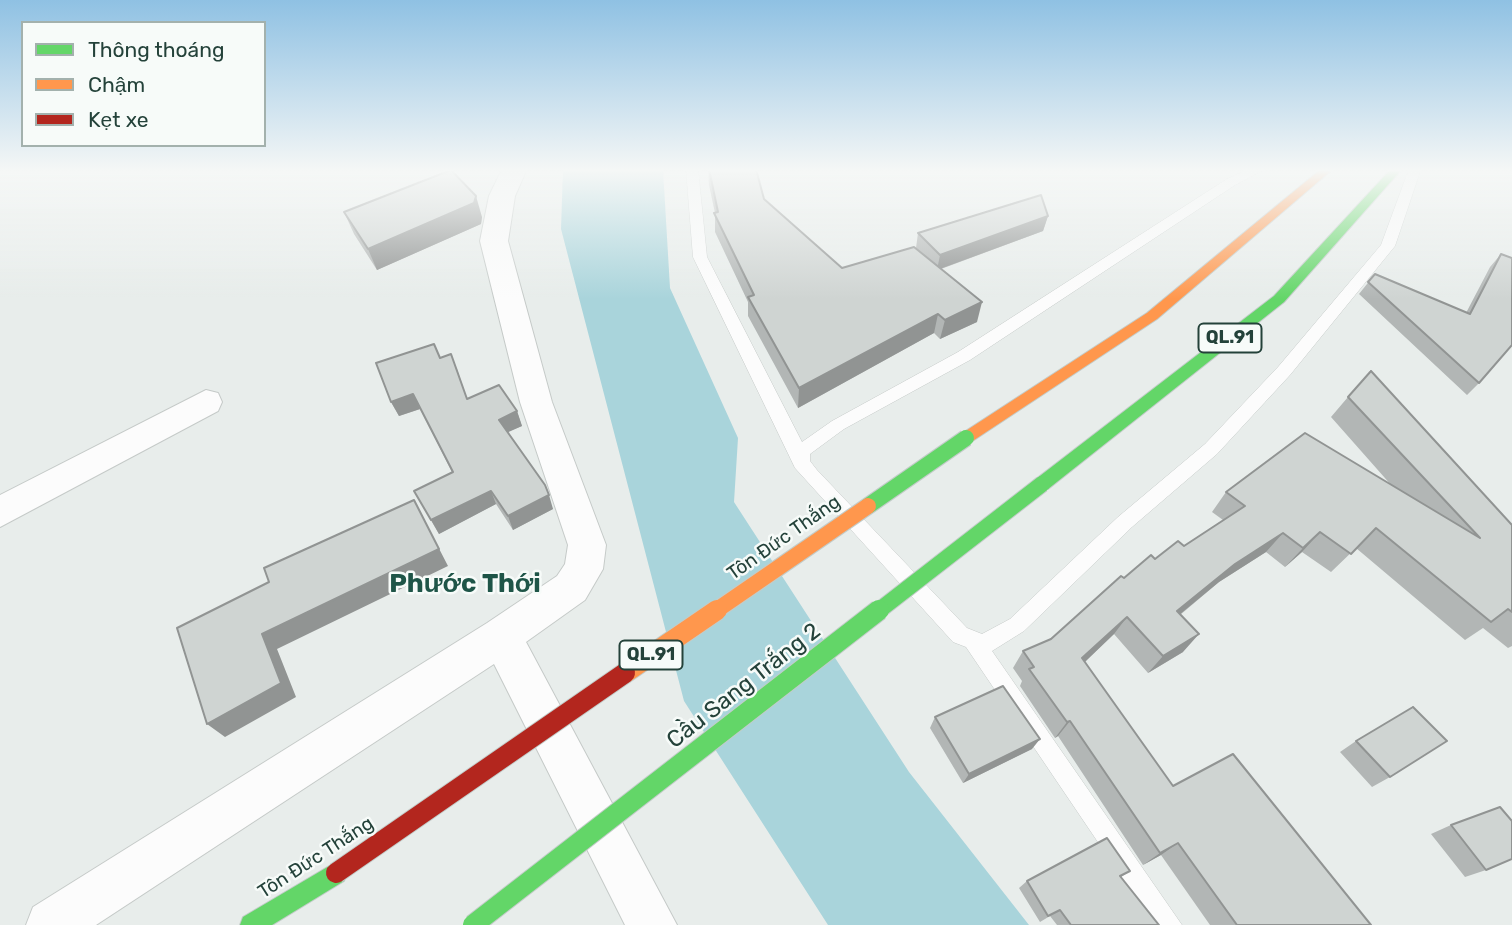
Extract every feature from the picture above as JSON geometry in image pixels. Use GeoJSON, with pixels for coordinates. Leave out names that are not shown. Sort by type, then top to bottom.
{"type":"FeatureCollection","features":[{"type":"Feature","properties":{"kind":"highway","name":"Tôn Đức Thắng"},"geometry":{"type":"LineString","coordinates":[[251,925],[336,873],[966,438],[1152,316],[1276,212]]}},
{"type":"Feature","properties":{"kind":"highway","name":"Cầu Sang Trắng 2"},"geometry":{"type":"LineString","coordinates":[[473,925],[1279,299],[1358,212]]}},
{"type":"Feature","properties":{"kind":"street"},"geometry":{"type":"LineString","coordinates":[[51,925],[502,636],[571,588],[584,569],[587,545],[536,402],[494,241],[499,212]]}},
{"type":"Feature","properties":{"kind":"street"},"geometry":{"type":"LineString","coordinates":[[0,512],[206,402]]}},
{"type":"Feature","properties":{"kind":"street"},"geometry":{"type":"LineString","coordinates":[[502,636],[652,925]]}},
{"type":"Feature","properties":{"kind":"lane"},"geometry":{"type":"LineString","coordinates":[[696,212],[701,257],[811,475],[960,635],[974,642],[1169,925]]}},
{"type":"Feature","properties":{"kind":"lane"},"geometry":{"type":"LineString","coordinates":[[800,456],[807,446],[838,425],[964,356],[1185,212]]}},
{"type":"Feature","properties":{"kind":"lane"},"geometry":{"type":"LineString","coordinates":[[974,642],[993,641],[1017,625],[1125,523],[1211,449],[1284,371],[1388,246],[1400,212]]}},
{"type":"Feature","properties":{"kind":"water"},"geometry":{"type":"Polygon","coordinates":[[[562,212],[666,212],[670,288],[738,438],[734,502],[909,772],[1029,925],[828,925],[684,701],[561,229],[562,212]]]}},
{"type":"Feature","properties":{"kind":"building"},"geometry":{"type":"Polygon","coordinates":[[[344,212],[453,212],[368,249],[344,212]]]}},
{"type":"Feature","properties":{"kind":"building"},"geometry":{"type":"Polygon","coordinates":[[[779,212],[842,268],[914,247],[982,302],[945,320],[938,314],[799,388],[748,297],[754,295],[714,213],[779,212]]]}},
{"type":"Feature","properties":{"kind":"building"},"geometry":{"type":"Polygon","coordinates":[[[985,212],[1047,212],[1048,216],[940,255],[918,233],[985,212]]]}},
{"type":"Feature","properties":{"kind":"building"},"geometry":{"type":"Polygon","coordinates":[[[1501,254],[1512,258],[1512,345],[1479,383],[1368,282],[1375,274],[1470,314],[1501,254]]]}},
{"type":"Feature","properties":{"kind":"building"},"geometry":{"type":"Polygon","coordinates":[[[434,344],[440,358],[451,354],[467,399],[499,385],[517,411],[499,420],[545,485],[549,495],[508,516],[491,491],[431,520],[414,491],[453,472],[413,394],[391,402],[376,363],[434,344]]]}},
{"type":"Feature","properties":{"kind":"building"},"geometry":{"type":"Polygon","coordinates":[[[1371,371],[1512,525],[1512,612],[1508,609],[1491,622],[1376,528],[1351,554],[1320,532],[1303,548],[1283,533],[1235,564],[1177,611],[1199,634],[1163,656],[1127,617],[1082,658],[1173,786],[1233,754],[1371,925],[1237,925],[1178,843],[1160,853],[1070,721],[1067,722],[1029,669],[1034,667],[1023,651],[1051,639],[1121,576],[1124,578],[1151,555],[1155,559],[1178,541],[1184,546],[1245,506],[1226,492],[1305,433],[1480,538],[1348,397],[1371,371]]]}},
{"type":"Feature","properties":{"kind":"building"},"geometry":{"type":"Polygon","coordinates":[[[414,500],[439,549],[262,634],[281,683],[207,724],[177,628],[269,582],[264,568],[414,500]]]}},
{"type":"Feature","properties":{"kind":"building"},"geometry":{"type":"Polygon","coordinates":[[[1003,686],[1040,739],[969,774],[935,717],[1003,686]]]}},
{"type":"Feature","properties":{"kind":"building"},"geometry":{"type":"Polygon","coordinates":[[[1413,707],[1447,741],[1390,777],[1356,741],[1413,707]]]}},
{"type":"Feature","properties":{"kind":"building"},"geometry":{"type":"Polygon","coordinates":[[[1500,807],[1512,821],[1512,859],[1486,870],[1451,825],[1500,807]]]}},
{"type":"Feature","properties":{"kind":"building"},"geometry":{"type":"Polygon","coordinates":[[[1107,838],[1130,871],[1120,876],[1159,925],[1071,925],[1060,910],[1048,916],[1027,881],[1107,838]]]}},
{"type":"Feature","properties":{"kind":"traffic: fast"},"geometry":{"type":"LineString","coordinates":[[1042,484],[1279,299],[1358,212]]}},
{"type":"Feature","properties":{"kind":"traffic: fast"},"geometry":{"type":"LineString","coordinates":[[868,506],[966,438]]}},
{"type":"Feature","properties":{"kind":"traffic: fast"},"geometry":{"type":"LineString","coordinates":[[473,925],[1042,484]]}},
{"type":"Feature","properties":{"kind":"traffic: fast"},"geometry":{"type":"LineString","coordinates":[[251,925],[336,873]]}},
{"type":"Feature","properties":{"kind":"traffic: slow"},"geometry":{"type":"LineString","coordinates":[[966,438],[1152,316],[1276,212]]}},
{"type":"Feature","properties":{"kind":"traffic: slow"},"geometry":{"type":"LineString","coordinates":[[625,673],[868,506]]}},
{"type":"Feature","properties":{"kind":"traffic: jam"},"geometry":{"type":"LineString","coordinates":[[336,873],[625,673]]}},
{"type":"Feature","properties":{"kind":"district","name":"Phước Thới"},"geometry":{"type":"Point","coordinates":[465,584]}}]}
